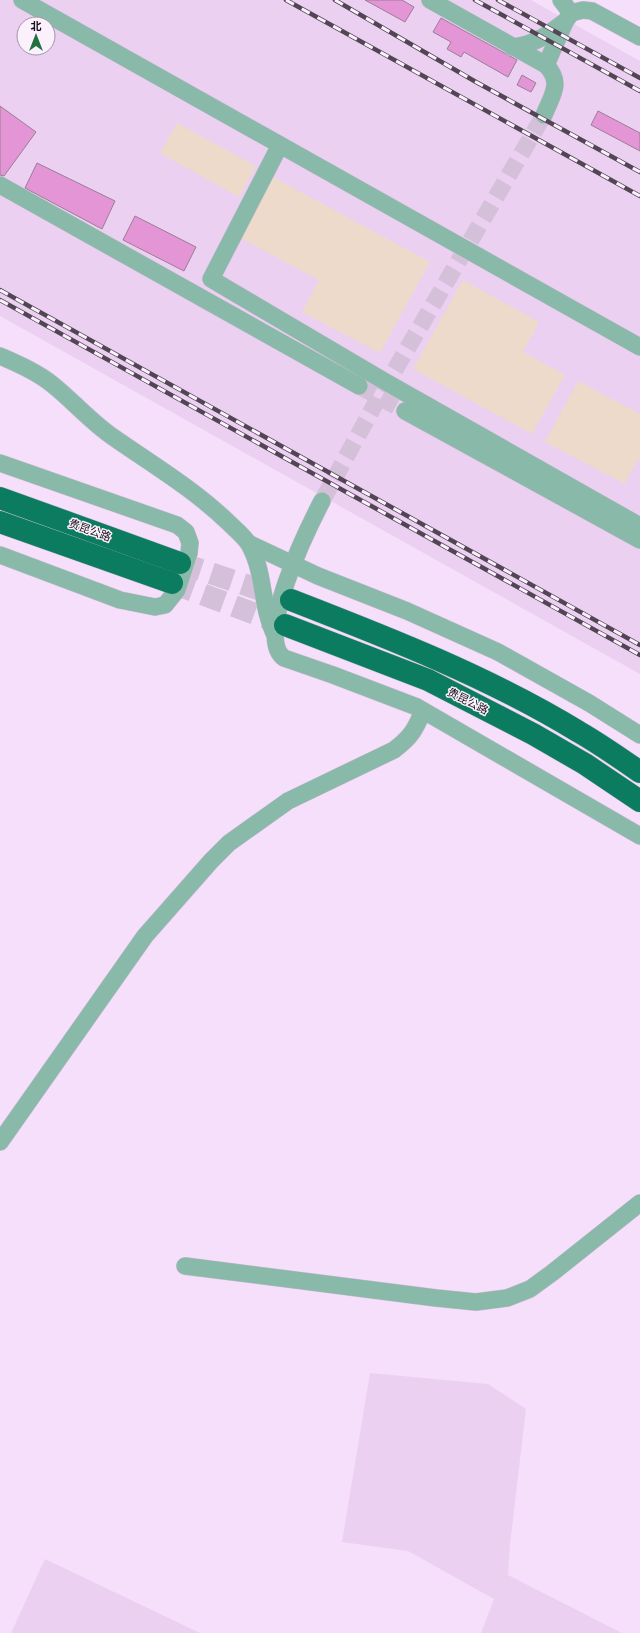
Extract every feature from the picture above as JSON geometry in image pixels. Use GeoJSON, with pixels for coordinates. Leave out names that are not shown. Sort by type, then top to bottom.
{"type":"FeatureCollection","features":[{"type":"Feature","properties":{"kind":"highway","name":"贵昆公路"},"geometry":{"type":"LineString","coordinates":[[0,498],[180,563]]}},
{"type":"Feature","properties":{"kind":"highway","name":"贵昆公路"},"geometry":{"type":"LineString","coordinates":[[0,522],[172,583]]}},
{"type":"Feature","properties":{"kind":"highway"},"geometry":{"type":"LineString","coordinates":[[291,600],[376,634],[489,684],[578,731],[640,772]]}},
{"type":"Feature","properties":{"kind":"highway","name":"贵昆公路"},"geometry":{"type":"LineString","coordinates":[[279,630],[428,680],[533,734],[585,764],[640,801]]}},
{"type":"Feature","properties":{"kind":"street"},"geometry":{"type":"LineString","coordinates":[[22,0],[640,347]]}},
{"type":"Feature","properties":{"kind":"street"},"geometry":{"type":"LineString","coordinates":[[430,0],[546,65],[553,73],[556,81],[554,92],[544,115]]}},
{"type":"Feature","properties":{"kind":"street"},"geometry":{"type":"LineString","coordinates":[[512,47],[526,46],[536,42],[566,12],[582,10],[592,11],[640,37]]}},
{"type":"Feature","properties":{"kind":"street"},"geometry":{"type":"LineString","coordinates":[[546,65],[566,12]]}},
{"type":"Feature","properties":{"kind":"street"},"geometry":{"type":"LineString","coordinates":[[201,298],[280,144]]}},
{"type":"Feature","properties":{"kind":"street"},"geometry":{"type":"LineString","coordinates":[[0,185],[359,386]]}},
{"type":"Feature","properties":{"kind":"street"},"geometry":{"type":"LineString","coordinates":[[211,280],[384,381],[640,526]]}},
{"type":"Feature","properties":{"kind":"street"},"geometry":{"type":"LineString","coordinates":[[0,356],[33,371],[52,384],[111,436],[168,473],[210,504],[250,544],[318,576],[407,611],[498,652],[589,703],[640,735]]}},
{"type":"Feature","properties":{"kind":"street"},"geometry":{"type":"LineString","coordinates":[[405,411],[640,540]]}},
{"type":"Feature","properties":{"kind":"street"},"geometry":{"type":"LineString","coordinates":[[0,463],[177,525],[186,532],[190,543],[177,590],[165,605],[155,607],[120,600],[0,555]]}},
{"type":"Feature","properties":{"kind":"street"},"geometry":{"type":"LineString","coordinates":[[322,501],[292,563],[276,649],[279,655],[423,711],[640,836]]}},
{"type":"Feature","properties":{"kind":"street"},"geometry":{"type":"LineString","coordinates":[[250,544],[261,575],[267,617],[279,630]]}},
{"type":"Feature","properties":{"kind":"street"},"geometry":{"type":"LineString","coordinates":[[0,1142],[145,936],[211,861],[229,843],[288,801],[394,750],[408,740],[415,730],[423,711]]}},
{"type":"Feature","properties":{"kind":"street"},"geometry":{"type":"LineString","coordinates":[[184,1266],[476,1302],[507,1298],[530,1289],[640,1203]]}},
{"type":"Feature","properties":{"kind":"shaded area"},"geometry":{"type":"Polygon","coordinates":[[[0,0],[531,0],[640,61],[640,674],[0,316],[0,0]]]}},
{"type":"Feature","properties":{"kind":"shaded area"},"geometry":{"type":"Polygon","coordinates":[[[177,123],[256,166],[239,197],[160,153],[177,123]]]}},
{"type":"Feature","properties":{"kind":"shaded area"},"geometry":{"type":"Polygon","coordinates":[[[273,177],[430,262],[380,353],[302,312],[319,280],[240,238],[273,177]]]}},
{"type":"Feature","properties":{"kind":"shaded area"},"geometry":{"type":"Polygon","coordinates":[[[463,280],[539,322],[523,352],[565,375],[532,434],[413,369],[463,280]]]}},
{"type":"Feature","properties":{"kind":"shaded area"},"geometry":{"type":"Polygon","coordinates":[[[578,381],[640,414],[640,456],[625,484],[545,442],[578,381]]]}},
{"type":"Feature","properties":{"kind":"shaded area"},"geometry":{"type":"Polygon","coordinates":[[[370,1373],[488,1384],[526,1409],[510,1544],[508,1575],[622,1633],[481,1633],[494,1599],[408,1551],[342,1542],[370,1373]]]}},
{"type":"Feature","properties":{"kind":"shaded area"},"geometry":{"type":"Polygon","coordinates":[[[45,1559],[200,1633],[11,1633],[45,1559]]]}},
{"type":"Feature","properties":{"kind":"building"},"geometry":{"type":"Polygon","coordinates":[[[365,0],[402,0],[414,7],[405,22],[365,0]]]}},
{"type":"Feature","properties":{"kind":"building"},"geometry":{"type":"Polygon","coordinates":[[[441,18],[517,60],[508,77],[464,52],[461,57],[447,49],[451,42],[433,32],[441,18]]]}},
{"type":"Feature","properties":{"kind":"building"},"geometry":{"type":"Polygon","coordinates":[[[522,75],[536,83],[531,92],[517,85],[522,75]]]}},
{"type":"Feature","properties":{"kind":"building"},"geometry":{"type":"Polygon","coordinates":[[[0,106],[36,132],[4,176],[0,175],[0,106]]]}},
{"type":"Feature","properties":{"kind":"building"},"geometry":{"type":"Polygon","coordinates":[[[598,111],[640,133],[640,151],[591,125],[598,111]]]}},
{"type":"Feature","properties":{"kind":"building"},"geometry":{"type":"Polygon","coordinates":[[[37,163],[115,201],[102,229],[25,188],[37,163]]]}},
{"type":"Feature","properties":{"kind":"building"},"geometry":{"type":"Polygon","coordinates":[[[135,216],[196,247],[184,271],[123,240],[135,216]]]}},
{"type":"Feature","properties":{"kind":"tunnel"},"geometry":{"type":"LineString","coordinates":[[322,501],[379,397],[544,115]]}},
{"type":"Feature","properties":{"kind":"tunnel"},"geometry":{"type":"LineString","coordinates":[[359,386],[405,411]]}},
{"type":"Feature","properties":{"kind":"tunnel"},"geometry":{"type":"LineString","coordinates":[[180,563],[282,597]]}},
{"type":"Feature","properties":{"kind":"tunnel"},"geometry":{"type":"LineString","coordinates":[[172,583],[285,625]]}},
{"type":"Feature","properties":{"kind":"railway"},"geometry":{"type":"LineString","coordinates":[[286,0],[640,196]]}},
{"type":"Feature","properties":{"kind":"railway"},"geometry":{"type":"LineString","coordinates":[[335,0],[476,82],[640,172]]}},
{"type":"Feature","properties":{"kind":"railway"},"geometry":{"type":"LineString","coordinates":[[475,0],[640,91]]}},
{"type":"Feature","properties":{"kind":"railway"},"geometry":{"type":"LineString","coordinates":[[498,0],[640,78]]}},
{"type":"Feature","properties":{"kind":"railway"},"geometry":{"type":"LineString","coordinates":[[0,290],[640,645]]}},
{"type":"Feature","properties":{"kind":"railway"},"geometry":{"type":"LineString","coordinates":[[0,300],[640,655]]}}]}
